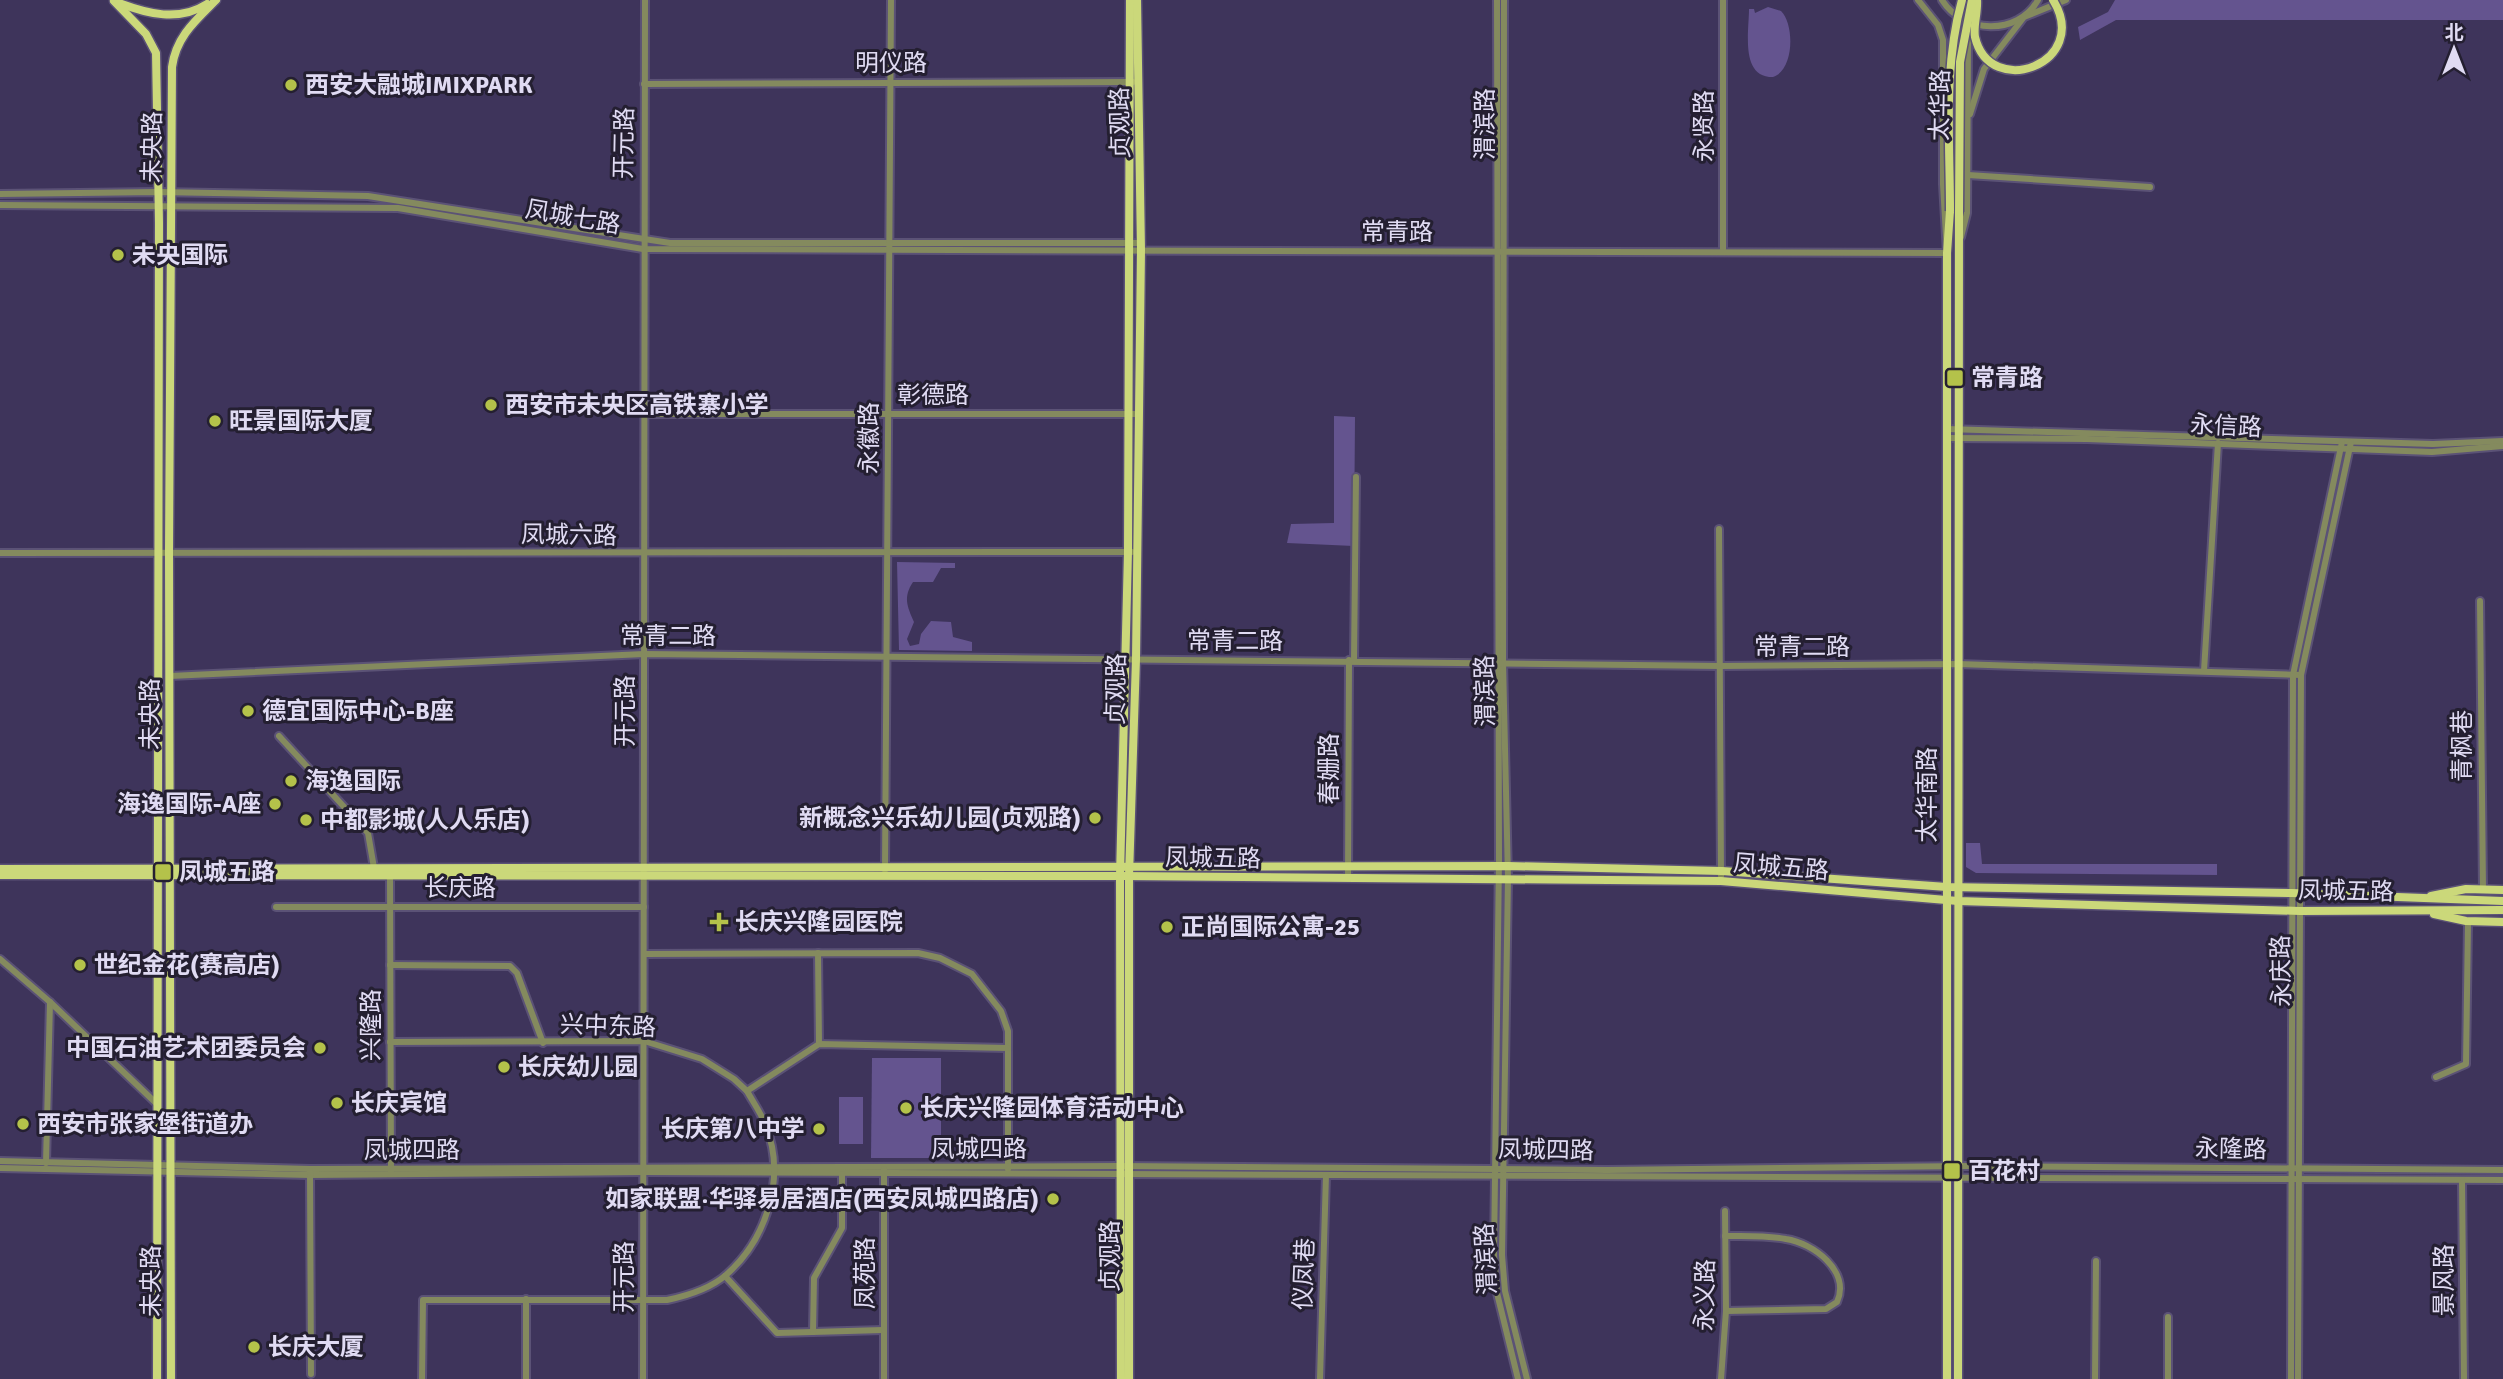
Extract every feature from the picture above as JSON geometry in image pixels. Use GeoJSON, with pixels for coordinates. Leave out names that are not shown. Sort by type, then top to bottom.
{"type":"FeatureCollection","features":[{"type":"Feature","properties":{"kind":"main road"},"geometry":{"type":"LineString","coordinates":[[114,0],[161,15],[199,9],[214,0]]}},
{"type":"Feature","properties":{"kind":"main road","name":"未央路"},"geometry":{"type":"LineString","coordinates":[[114,0],[146,34],[156,53],[158,1379]]}},
{"type":"Feature","properties":{"kind":"main road","name":"未央路"},"geometry":{"type":"LineString","coordinates":[[171,1379],[169,552],[171,192],[175,49],[187,29],[214,0]]}},
{"type":"Feature","properties":{"kind":"main road","name":"贞观路"},"geometry":{"type":"LineString","coordinates":[[1121,1379],[1125,1171],[1126,659],[1140,247],[1130,0]]}},
{"type":"Feature","properties":{"kind":"main road","name":"贞观路"},"geometry":{"type":"LineString","coordinates":[[1125,872],[1136,659],[1137,552],[1130,246],[1137,0]]}},
{"type":"Feature","properties":{"kind":"main road","name":"太华路"},"geometry":{"type":"LineString","coordinates":[[1954,211],[1949,71],[1962,0]]}},
{"type":"Feature","properties":{"kind":"main road"},"geometry":{"type":"LineString","coordinates":[[1975,0],[1974,35],[1982,54],[1998,67],[2026,70],[2043,63],[2055,51],[2061,37],[2061,17],[2053,0]]}},
{"type":"Feature","properties":{"kind":"main road","name":"太华路"},"geometry":{"type":"LineString","coordinates":[[1954,211],[1960,62],[1975,0]]}},
{"type":"Feature","properties":{"kind":"main road","name":"太华南路"},"geometry":{"type":"LineString","coordinates":[[1947,1379],[1947,253],[1954,211]]}},
{"type":"Feature","properties":{"kind":"main road","name":"太华南路"},"geometry":{"type":"LineString","coordinates":[[1954,211],[1958,253],[1958,1379]]}},
{"type":"Feature","properties":{"kind":"main road","name":"凤城五路"},"geometry":{"type":"LineString","coordinates":[[169,872],[374,869],[1125,872],[1503,866],[1947,887],[2421,897]]}},
{"type":"Feature","properties":{"kind":"main road","name":"凤城五路"},"geometry":{"type":"LineString","coordinates":[[0,869],[390,875],[645,872]]}},
{"type":"Feature","properties":{"kind":"main road","name":"凤城五路"},"geometry":{"type":"LineString","coordinates":[[0,875],[158,872]]}},
{"type":"Feature","properties":{"kind":"main road","name":"凤城五路"},"geometry":{"type":"LineString","coordinates":[[1125,872],[1348,878],[1721,876],[1958,901],[2424,912]]}},
{"type":"Feature","properties":{"kind":"main road"},"geometry":{"type":"LineString","coordinates":[[2421,897],[2503,890]]}},
{"type":"Feature","properties":{"kind":"main road"},"geometry":{"type":"LineString","coordinates":[[2421,897],[2503,901]]}},
{"type":"Feature","properties":{"kind":"main road"},"geometry":{"type":"LineString","coordinates":[[2424,912],[2503,910]]}},
{"type":"Feature","properties":{"kind":"main road"},"geometry":{"type":"LineString","coordinates":[[2424,912],[2466,921],[2503,922]]}},
{"type":"Feature","properties":{"kind":"main road","name":"贞观路"},"geometry":{"type":"LineString","coordinates":[[1125,1171],[1129,1379]]}},
{"type":"Feature","properties":{"kind":"street","name":"开元路"},"geometry":{"type":"LineString","coordinates":[[643,1379],[645,0]]}},
{"type":"Feature","properties":{"kind":"street","name":"永徽路"},"geometry":{"type":"LineString","coordinates":[[885,872],[891,0]]}},
{"type":"Feature","properties":{"kind":"street","name":"渭滨路"},"geometry":{"type":"LineString","coordinates":[[1497,0],[1495,252],[1503,866],[1502,1255],[1505,1291],[1527,1379]]}},
{"type":"Feature","properties":{"kind":"street","name":"渭滨路"},"geometry":{"type":"LineString","coordinates":[[1499,662],[1504,0]]}},
{"type":"Feature","properties":{"kind":"street","name":"永贤路"},"geometry":{"type":"LineString","coordinates":[[1723,0],[1723,252]]}},
{"type":"Feature","properties":{"kind":"street"},"geometry":{"type":"LineString","coordinates":[[1918,0],[1938,25],[1942,40],[1942,184],[1947,253]]}},
{"type":"Feature","properties":{"kind":"street"},"geometry":{"type":"LineString","coordinates":[[1942,0],[1956,16],[1972,24],[1998,26],[2066,0]]}},
{"type":"Feature","properties":{"kind":"street"},"geometry":{"type":"LineString","coordinates":[[1967,134],[1984,69],[2038,0]]}},
{"type":"Feature","properties":{"kind":"street"},"geometry":{"type":"LineString","coordinates":[[1958,253],[1967,213],[1968,43],[1972,24]]}},
{"type":"Feature","properties":{"kind":"street","name":"明仪路"},"geometry":{"type":"LineString","coordinates":[[644,84],[1135,82]]}},
{"type":"Feature","properties":{"kind":"street"},"geometry":{"type":"LineString","coordinates":[[1968,175],[2150,187]]}},
{"type":"Feature","properties":{"kind":"street","name":"凤城七路"},"geometry":{"type":"LineString","coordinates":[[0,194],[171,192],[398,198],[670,243],[889,246]]}},
{"type":"Feature","properties":{"kind":"street","name":"凤城七路"},"geometry":{"type":"LineString","coordinates":[[0,205],[398,208],[643,249],[1140,247]]}},
{"type":"Feature","properties":{"kind":"street","name":"常青路"},"geometry":{"type":"LineString","coordinates":[[1140,247],[1495,252],[1947,253]]}},
{"type":"Feature","properties":{"kind":"street","name":"彰德路"},"geometry":{"type":"LineString","coordinates":[[643,414],[1134,414]]}},
{"type":"Feature","properties":{"kind":"street","name":"永信路"},"geometry":{"type":"LineString","coordinates":[[1947,433],[2342,445],[2503,441]]}},
{"type":"Feature","properties":{"kind":"street"},"geometry":{"type":"LineString","coordinates":[[2204,671],[2218,441]]}},
{"type":"Feature","properties":{"kind":"street","name":"永庆路"},"geometry":{"type":"LineString","coordinates":[[2291,1379],[2297,675],[2342,445]]}},
{"type":"Feature","properties":{"kind":"street","name":"永信路"},"geometry":{"type":"LineString","coordinates":[[2351,445],[2432,452],[2503,446]]}},
{"type":"Feature","properties":{"kind":"street","name":"永庆路"},"geometry":{"type":"LineString","coordinates":[[2297,675],[2351,445]]}},
{"type":"Feature","properties":{"kind":"street","name":"春姗路"},"geometry":{"type":"LineString","coordinates":[[1348,878],[1356,477]]}},
{"type":"Feature","properties":{"kind":"street"},"geometry":{"type":"LineString","coordinates":[[1719,529],[1721,876]]}},
{"type":"Feature","properties":{"kind":"street","name":"凤城六路"},"geometry":{"type":"LineString","coordinates":[[0,553],[644,555],[1137,552]]}},
{"type":"Feature","properties":{"kind":"street","name":"青枫巷"},"geometry":{"type":"LineString","coordinates":[[2480,601],[2483,890]]}},
{"type":"Feature","properties":{"kind":"street","name":"常青二路"},"geometry":{"type":"LineString","coordinates":[[170,676],[644,654],[1720,666],[1958,664],[2297,675]]}},
{"type":"Feature","properties":{"kind":"street"},"geometry":{"type":"LineString","coordinates":[[279,736],[368,833],[374,869]]}},
{"type":"Feature","properties":{"kind":"street","name":"兴隆路"},"geometry":{"type":"LineString","coordinates":[[390,875],[391,1172]]}},
{"type":"Feature","properties":{"kind":"street","name":"渭滨路"},"geometry":{"type":"LineString","coordinates":[[1503,878],[1494,1255],[1497,1293],[1518,1379]]}},
{"type":"Feature","properties":{"kind":"street","name":"长庆路"},"geometry":{"type":"LineString","coordinates":[[276,907],[644,907]]}},
{"type":"Feature","properties":{"kind":"street","name":"永庆路"},"geometry":{"type":"LineString","coordinates":[[2296,910],[2300,1169],[2298,1379]]}},
{"type":"Feature","properties":{"kind":"street"},"geometry":{"type":"LineString","coordinates":[[2436,1077],[2466,1064],[2469,923]]}},
{"type":"Feature","properties":{"kind":"street"},"geometry":{"type":"LineString","coordinates":[[818,953],[819,1044]]}},
{"type":"Feature","properties":{"kind":"street"},"geometry":{"type":"LineString","coordinates":[[645,954],[918,953],[958,965],[983,986],[1001,1011],[1008,1031],[1008,1169]]}},
{"type":"Feature","properties":{"kind":"street"},"geometry":{"type":"LineString","coordinates":[[0,959],[50,1002],[157,1104]]}},
{"type":"Feature","properties":{"kind":"street"},"geometry":{"type":"LineString","coordinates":[[390,965],[510,966],[517,973],[543,1044]]}},
{"type":"Feature","properties":{"kind":"street"},"geometry":{"type":"LineString","coordinates":[[46,1166],[50,1002]]}},
{"type":"Feature","properties":{"kind":"street","name":"兴中东路"},"geometry":{"type":"LineString","coordinates":[[390,1042],[543,1044],[644,1041],[702,1059],[734,1079],[747,1091]]}},
{"type":"Feature","properties":{"kind":"street"},"geometry":{"type":"LineString","coordinates":[[422,1379],[422,1300],[643,1300],[687,1296],[725,1276],[749,1249],[766,1217],[774,1171],[766,1124],[747,1091],[819,1044],[1008,1048]]}},
{"type":"Feature","properties":{"kind":"street","name":"凤城四路"},"geometry":{"type":"LineString","coordinates":[[0,1161],[46,1166]]}},
{"type":"Feature","properties":{"kind":"street","name":"凤城四路"},"geometry":{"type":"LineString","coordinates":[[0,1167],[310,1172],[1008,1169],[1125,1171]]}},
{"type":"Feature","properties":{"kind":"street","name":"凤城四路"},"geometry":{"type":"LineString","coordinates":[[1946,1173],[1958,1167]]}},
{"type":"Feature","properties":{"kind":"street","name":"永隆路"},"geometry":{"type":"LineString","coordinates":[[1958,1167],[2503,1170]]}},
{"type":"Feature","properties":{"kind":"street","name":"凤城四路"},"geometry":{"type":"LineString","coordinates":[[774,1171],[842,1174],[884,1170],[1946,1173],[1958,1177]]}},
{"type":"Feature","properties":{"kind":"street","name":"凤苑路"},"geometry":{"type":"LineString","coordinates":[[884,1170],[884,1379]]}},
{"type":"Feature","properties":{"kind":"street"},"geometry":{"type":"LineString","coordinates":[[310,1172],[311,1374]]}},
{"type":"Feature","properties":{"kind":"street","name":"仪凤巷"},"geometry":{"type":"LineString","coordinates":[[1320,1379],[1326,1173]]}},
{"type":"Feature","properties":{"kind":"street"},"geometry":{"type":"LineString","coordinates":[[813,1332],[814,1278],[842,1228],[842,1174]]}},
{"type":"Feature","properties":{"kind":"street","name":"永隆路"},"geometry":{"type":"LineString","coordinates":[[1958,1177],[2291,1181],[2503,1180]]}},
{"type":"Feature","properties":{"kind":"street","name":"景风路"},"geometry":{"type":"LineString","coordinates":[[2462,1180],[2464,1379]]}},
{"type":"Feature","properties":{"kind":"street","name":"永义路"},"geometry":{"type":"LineString","coordinates":[[1721,1379],[1726,1311],[1725,1211]]}},
{"type":"Feature","properties":{"kind":"street"},"geometry":{"type":"LineString","coordinates":[[1725,1236],[1787,1239],[1804,1245],[1832,1265],[1841,1284],[1838,1302],[1826,1309],[1726,1311]]}},
{"type":"Feature","properties":{"kind":"street"},"geometry":{"type":"LineString","coordinates":[[2095,1379],[2096,1261]]}},
{"type":"Feature","properties":{"kind":"street"},"geometry":{"type":"LineString","coordinates":[[725,1276],[777,1333],[883,1330]]}},
{"type":"Feature","properties":{"kind":"street"},"geometry":{"type":"LineString","coordinates":[[526,1299],[526,1379]]}},
{"type":"Feature","properties":{"kind":"street"},"geometry":{"type":"LineString","coordinates":[[2168,1317],[2168,1379]]}},
{"type":"Feature","properties":{"kind":"shaded area"},"geometry":{"type":"Polygon","coordinates":[[[2115,0],[2503,0],[2503,20],[2116,20],[2080,40],[2078,27],[2108,12],[2115,0]]]}},
{"type":"Feature","properties":{"kind":"shaded area"},"geometry":{"type":"Polygon","coordinates":[[[1768,7],[1781,11],[1789,26],[1790,36],[1785,66],[1773,77],[1762,75],[1755,70],[1748,41],[1749,9],[1754,9],[1755,13],[1768,7]]]}},
{"type":"Feature","properties":{"kind":"shaded area"},"geometry":{"type":"Polygon","coordinates":[[[1334,416],[1355,417],[1354,546],[1287,543],[1291,524],[1334,523],[1334,416]]]}},
{"type":"Feature","properties":{"kind":"shaded area"},"geometry":{"type":"Polygon","coordinates":[[[897,562],[955,563],[955,568],[941,568],[933,582],[913,582],[910,587],[907,602],[914,622],[907,639],[910,646],[919,644],[921,634],[931,621],[951,622],[953,637],[972,642],[972,651],[899,650],[897,562]]]}},
{"type":"Feature","properties":{"kind":"shaded area"},"geometry":{"type":"Polygon","coordinates":[[[1966,843],[1980,843],[1982,864],[2217,864],[2217,875],[1976,873],[1966,867],[1966,843]]]}},
{"type":"Feature","properties":{"kind":"shaded area","name":"长庆兴隆园体育活动中心"},"geometry":{"type":"Polygon","coordinates":[[[872,1058],[941,1058],[941,1158],[871,1158],[872,1058]]]}},
{"type":"Feature","properties":{"kind":"shaded area"},"geometry":{"type":"Polygon","coordinates":[[[839,1097],[863,1097],[863,1144],[839,1144],[839,1097]]]}},
{"type":"Feature","properties":{"kind":"place","name":"西安大融城IMIXPARK"},"geometry":{"type":"Point","coordinates":[291,85]}},
{"type":"Feature","properties":{"kind":"place","name":"未央国际"},"geometry":{"type":"Point","coordinates":[118,255]}},
{"type":"Feature","properties":{"kind":"place","name":"常青路"},"geometry":{"type":"Point","coordinates":[1955,378]}},
{"type":"Feature","properties":{"kind":"place","name":"西安市未央区高铁寨小学"},"geometry":{"type":"Point","coordinates":[491,405]}},
{"type":"Feature","properties":{"kind":"place","name":"旺景国际大厦"},"geometry":{"type":"Point","coordinates":[215,421]}},
{"type":"Feature","properties":{"kind":"place","name":"德宜国际中心-B座"},"geometry":{"type":"Point","coordinates":[248,711]}},
{"type":"Feature","properties":{"kind":"place","name":"海逸国际"},"geometry":{"type":"Point","coordinates":[291,781]}},
{"type":"Feature","properties":{"kind":"place","name":"海逸国际-A座"},"geometry":{"type":"Point","coordinates":[275,804]}},
{"type":"Feature","properties":{"kind":"place","name":"新概念兴乐幼儿园(贞观路)"},"geometry":{"type":"Point","coordinates":[1095,818]}},
{"type":"Feature","properties":{"kind":"place","name":"中都影城(人人乐店)"},"geometry":{"type":"Point","coordinates":[306,820]}},
{"type":"Feature","properties":{"kind":"place","name":"凤城五路"},"geometry":{"type":"Point","coordinates":[163,872]}},
{"type":"Feature","properties":{"kind":"place","name":"长庆兴隆园医院"},"geometry":{"type":"Point","coordinates":[719,922]}},
{"type":"Feature","properties":{"kind":"place","name":"正尚国际公寓-25"},"geometry":{"type":"Point","coordinates":[1167,927]}},
{"type":"Feature","properties":{"kind":"place","name":"世纪金花(赛高店)"},"geometry":{"type":"Point","coordinates":[80,965]}},
{"type":"Feature","properties":{"kind":"place","name":"中国石油艺术团委员会"},"geometry":{"type":"Point","coordinates":[320,1048]}},
{"type":"Feature","properties":{"kind":"place","name":"长庆幼儿园"},"geometry":{"type":"Point","coordinates":[504,1067]}},
{"type":"Feature","properties":{"kind":"place","name":"长庆宾馆"},"geometry":{"type":"Point","coordinates":[337,1103]}},
{"type":"Feature","properties":{"kind":"place","name":"长庆兴隆园体育活动中心"},"geometry":{"type":"Point","coordinates":[906,1108]}},
{"type":"Feature","properties":{"kind":"place","name":"西安市张家堡街道办"},"geometry":{"type":"Point","coordinates":[23,1124]}},
{"type":"Feature","properties":{"kind":"place","name":"长庆第八中学"},"geometry":{"type":"Point","coordinates":[819,1129]}},
{"type":"Feature","properties":{"kind":"place","name":"百花村"},"geometry":{"type":"Point","coordinates":[1952,1171]}},
{"type":"Feature","properties":{"kind":"place","name":"如家联盟·华驿易居酒店(西安凤城四路店)"},"geometry":{"type":"Point","coordinates":[1053,1199]}},
{"type":"Feature","properties":{"kind":"place","name":"长庆大厦"},"geometry":{"type":"Point","coordinates":[254,1347]}}]}
